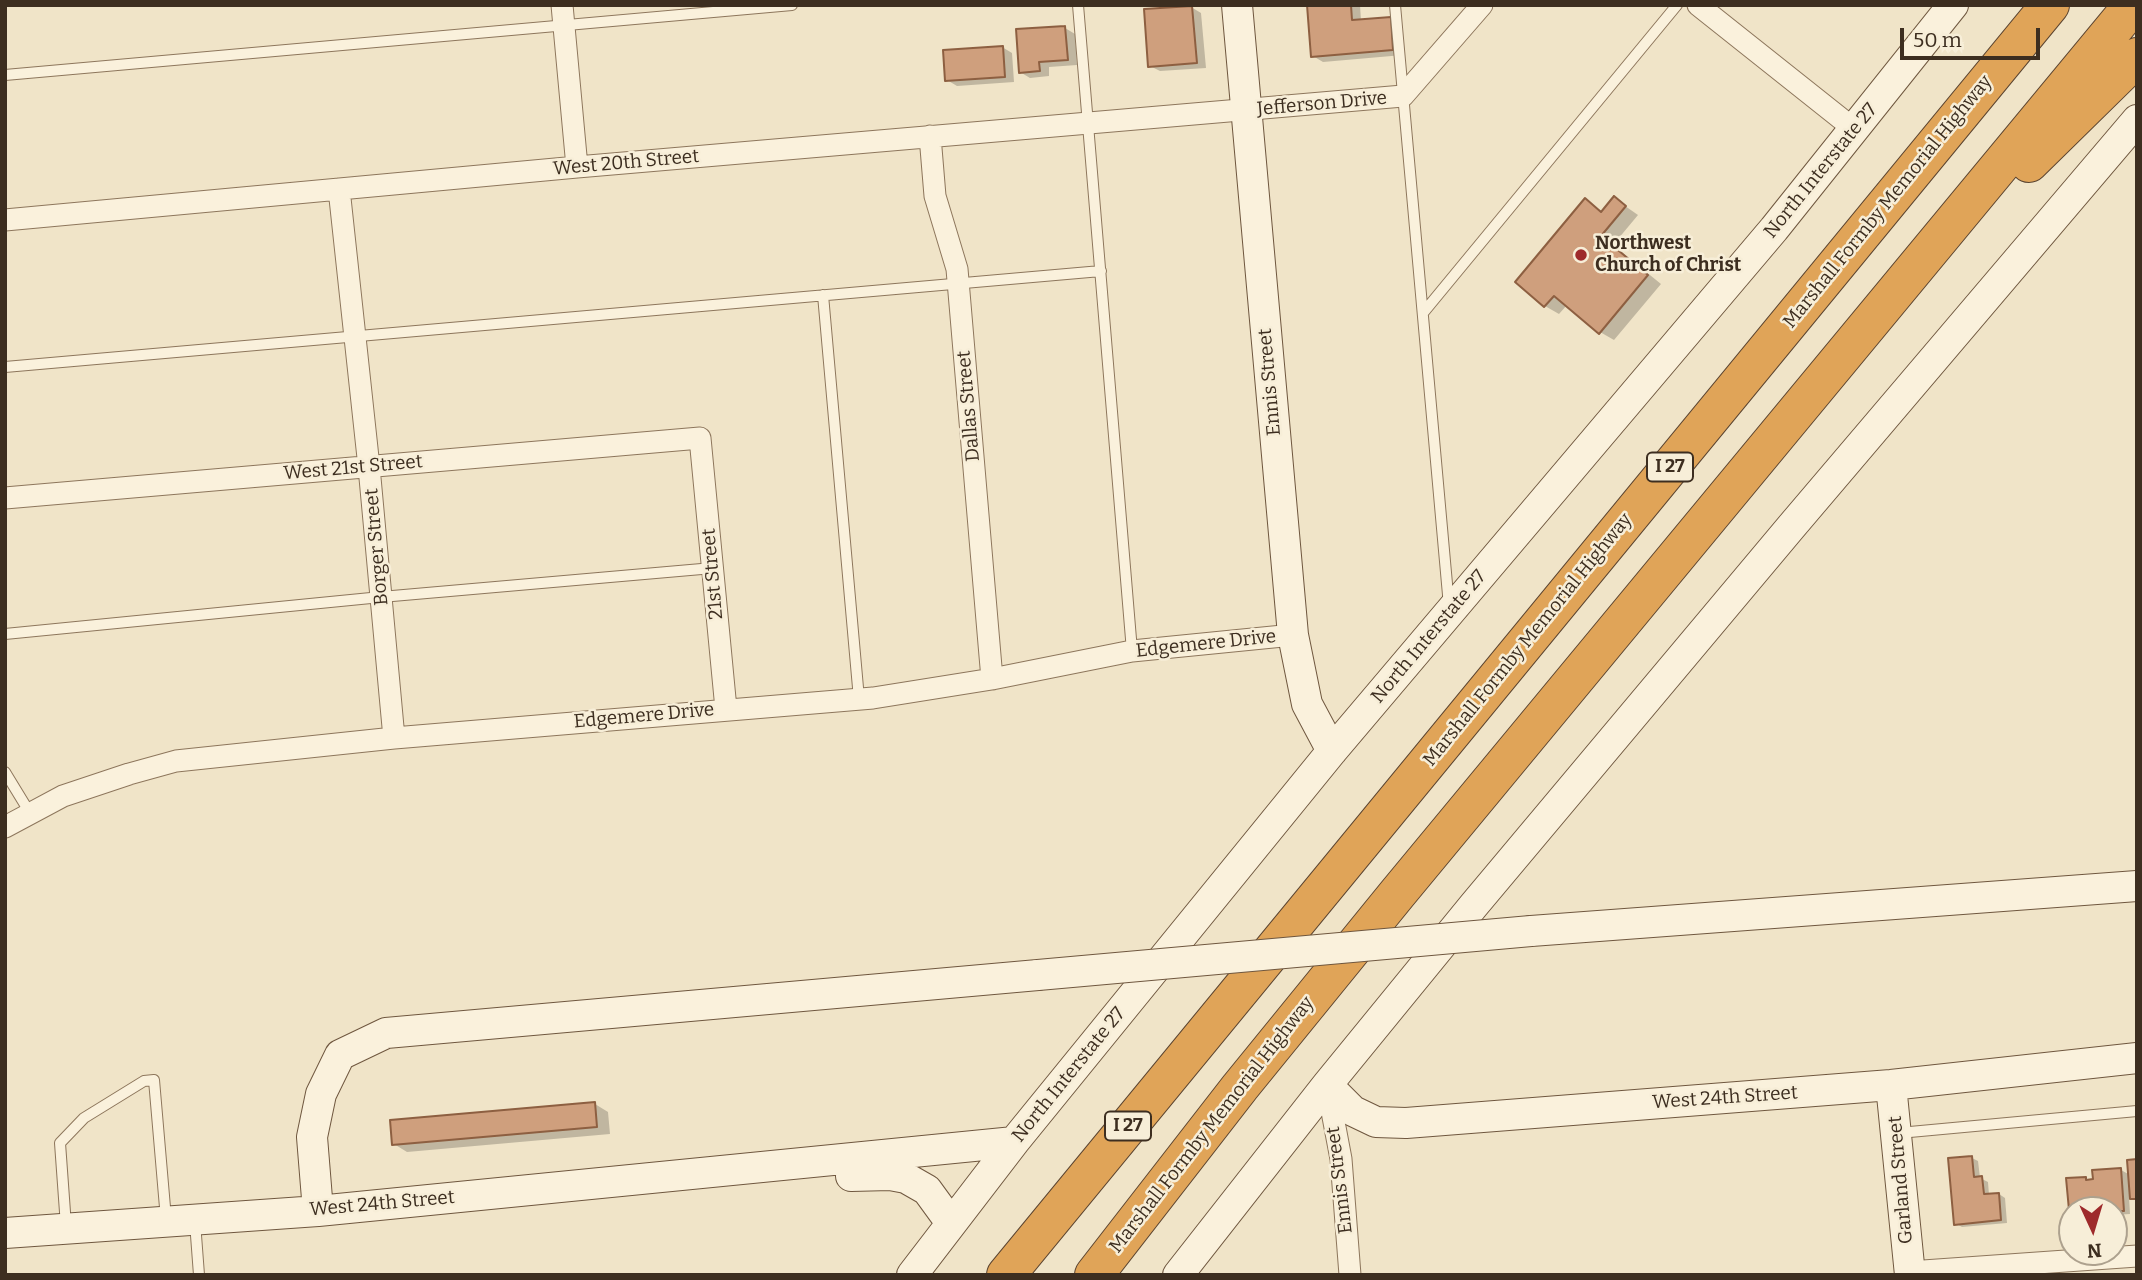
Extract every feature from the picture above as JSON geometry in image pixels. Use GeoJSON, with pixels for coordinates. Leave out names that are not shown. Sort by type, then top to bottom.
{"type":"FeatureCollection","features":[{"type":"Feature","properties":{"kind":"highway","name":"Marshall Formby Memorial Highway"},"geometry":{"type":"LineString","coordinates":[[1006,1275],[2050,5]]}},
{"type":"Feature","properties":{"kind":"highway","name":"Marshall Formby Memorial Highway"},"geometry":{"type":"LineString","coordinates":[[1094,1275],[1240,1087],[1397,894],[2133,5]]}},
{"type":"Feature","properties":{"kind":"highway"},"geometry":{"type":"LineString","coordinates":[[1908,276],[2137,57]]}},
{"type":"Feature","properties":{"kind":"main road","name":"Ennis Street"},"geometry":{"type":"LineString","coordinates":[[1237,5],[1293,635],[1307,704],[1332,751]]}},
{"type":"Feature","properties":{"kind":"main road","name":"North Interstate 27"},"geometry":{"type":"LineString","coordinates":[[912,1275],[1014,1142],[1332,751],[1774,229],[1953,5]]}},
{"type":"Feature","properties":{"kind":"main road"},"geometry":{"type":"LineString","coordinates":[[1178,1275],[1326,1085],[1782,537],[2137,120]]}},
{"type":"Feature","properties":{"kind":"main road"},"geometry":{"type":"LineString","coordinates":[[318,1211],[312,1137],[321,1094],[340,1055],[386,1032],[1531,931],[2137,886]]}},
{"type":"Feature","properties":{"kind":"main road","name":"West 24th Street"},"geometry":{"type":"LineString","coordinates":[[1326,1085],[1353,1111],[1376,1122],[1406,1123],[1891,1085],[2137,1058]]}},
{"type":"Feature","properties":{"kind":"main road","name":"Garland Street"},"geometry":{"type":"LineString","coordinates":[[1891,1085],[1910,1273]]}},
{"type":"Feature","properties":{"kind":"main road","name":"West 24th Street"},"geometry":{"type":"LineString","coordinates":[[5,1233],[318,1211],[1014,1142]]}},
{"type":"Feature","properties":{"kind":"main road","name":"West 24th Street"},"geometry":{"type":"LineString","coordinates":[[757,1167],[828,1178],[878,1175],[906,1178],[927,1190],[951,1223]]}},
{"type":"Feature","properties":{"kind":"street","name":"Jefferson Drive"},"geometry":{"type":"LineString","coordinates":[[1247,110],[1403,96],[1482,5]]}},
{"type":"Feature","properties":{"kind":"street"},"geometry":{"type":"LineString","coordinates":[[1698,5],[1854,129]]}},
{"type":"Feature","properties":{"kind":"street"},"geometry":{"type":"LineString","coordinates":[[563,16],[577,167]]}},
{"type":"Feature","properties":{"kind":"street","name":"West 20th Street"},"geometry":{"type":"LineString","coordinates":[[5,220],[577,167],[1247,110]]}},
{"type":"Feature","properties":{"kind":"street","name":"Dallas Street"},"geometry":{"type":"LineString","coordinates":[[930,136],[935,196],[957,269],[992,679]]}},
{"type":"Feature","properties":{"kind":"street","name":"Borger Street"},"geometry":{"type":"LineString","coordinates":[[339,189],[369,467],[394,738]]}},
{"type":"Feature","properties":{"kind":"street","name":"West 21st Street"},"geometry":{"type":"LineString","coordinates":[[5,498],[700,439]]}},
{"type":"Feature","properties":{"kind":"street","name":"21st Street"},"geometry":{"type":"LineString","coordinates":[[700,439],[726,709]]}},
{"type":"Feature","properties":{"kind":"street","name":"Edgemere Drive"},"geometry":{"type":"LineString","coordinates":[[5,827],[63,796],[176,761],[394,738],[859,699],[992,679],[1132,651],[1293,635]]}},
{"type":"Feature","properties":{"kind":"street","name":"Ennis Street"},"geometry":{"type":"LineString","coordinates":[[1326,1085],[1340,1159],[1350,1275]]}},
{"type":"Feature","properties":{"kind":"street"},"geometry":{"type":"LineString","coordinates":[[1910,1273],[2059,1268],[2137,1256]]}},
{"type":"Feature","properties":{"kind":"lane"},"geometry":{"type":"LineString","coordinates":[[5,75],[563,16],[570,23],[792,5]]}},
{"type":"Feature","properties":{"kind":"lane"},"geometry":{"type":"LineString","coordinates":[[1078,5],[1132,651]]}},
{"type":"Feature","properties":{"kind":"lane"},"geometry":{"type":"LineString","coordinates":[[1395,5],[1450,612]]}},
{"type":"Feature","properties":{"kind":"lane"},"geometry":{"type":"LineString","coordinates":[[1423,313],[1677,5]]}},
{"type":"Feature","properties":{"kind":"lane"},"geometry":{"type":"LineString","coordinates":[[5,368],[1101,271]]}},
{"type":"Feature","properties":{"kind":"lane"},"geometry":{"type":"LineString","coordinates":[[823,295],[859,699]]}},
{"type":"Feature","properties":{"kind":"lane"},"geometry":{"type":"LineString","coordinates":[[5,634],[713,568]]}},
{"type":"Feature","properties":{"kind":"lane"},"geometry":{"type":"LineString","coordinates":[[5,772],[30,813]]}},
{"type":"Feature","properties":{"kind":"lane"},"geometry":{"type":"LineString","coordinates":[[66,1229],[60,1143],[83,1118],[144,1081],[154,1080],[181,1220],[199,1275]]}},
{"type":"Feature","properties":{"kind":"lane"},"geometry":{"type":"LineString","coordinates":[[1896,1133],[2137,1111]]}},
{"type":"Feature","properties":{"kind":"building"},"geometry":{"type":"Polygon","coordinates":[[[1307,5],[1351,5],[1352,20],[1391,17],[1393,50],[1311,57],[1307,5]]]}},
{"type":"Feature","properties":{"kind":"building"},"geometry":{"type":"Polygon","coordinates":[[[1192,6],[1197,63],[1148,67],[1144,9],[1192,6]]]}},
{"type":"Feature","properties":{"kind":"building"},"geometry":{"type":"Polygon","coordinates":[[[1065,26],[1068,60],[1039,62],[1040,71],[1019,73],[1016,29],[1065,26]]]}},
{"type":"Feature","properties":{"kind":"building"},"geometry":{"type":"Polygon","coordinates":[[[1003,46],[1005,77],[945,81],[943,50],[1003,46]]]}},
{"type":"Feature","properties":{"kind":"building","name":"Northwest Church of Christ"},"geometry":{"type":"Polygon","coordinates":[[[1614,196],[1626,206],[1601,236],[1648,275],[1599,334],[1554,296],[1544,307],[1515,282],[1585,198],[1601,212],[1614,196]]]}},
{"type":"Feature","properties":{"kind":"building"},"geometry":{"type":"Polygon","coordinates":[[[595,1102],[597,1127],[392,1145],[390,1120],[595,1102]]]}},
{"type":"Feature","properties":{"kind":"building"},"geometry":{"type":"Polygon","coordinates":[[[1972,1156],[1974,1177],[1982,1176],[1984,1194],[1999,1193],[2001,1220],[1954,1225],[1948,1158],[1972,1156]]]}},
{"type":"Feature","properties":{"kind":"building"},"geometry":{"type":"Polygon","coordinates":[[[2137,1159],[2137,1199],[2130,1199],[2127,1160],[2137,1159]]]}},
{"type":"Feature","properties":{"kind":"building"},"geometry":{"type":"Polygon","coordinates":[[[2121,1168],[2123,1196],[2068,1196],[2066,1178],[2093,1179],[2092,1170],[2121,1168]]]}},
{"type":"Feature","properties":{"kind":"place","name":"Northwest Church of Christ"},"geometry":{"type":"Point","coordinates":[1581,255]}}]}
